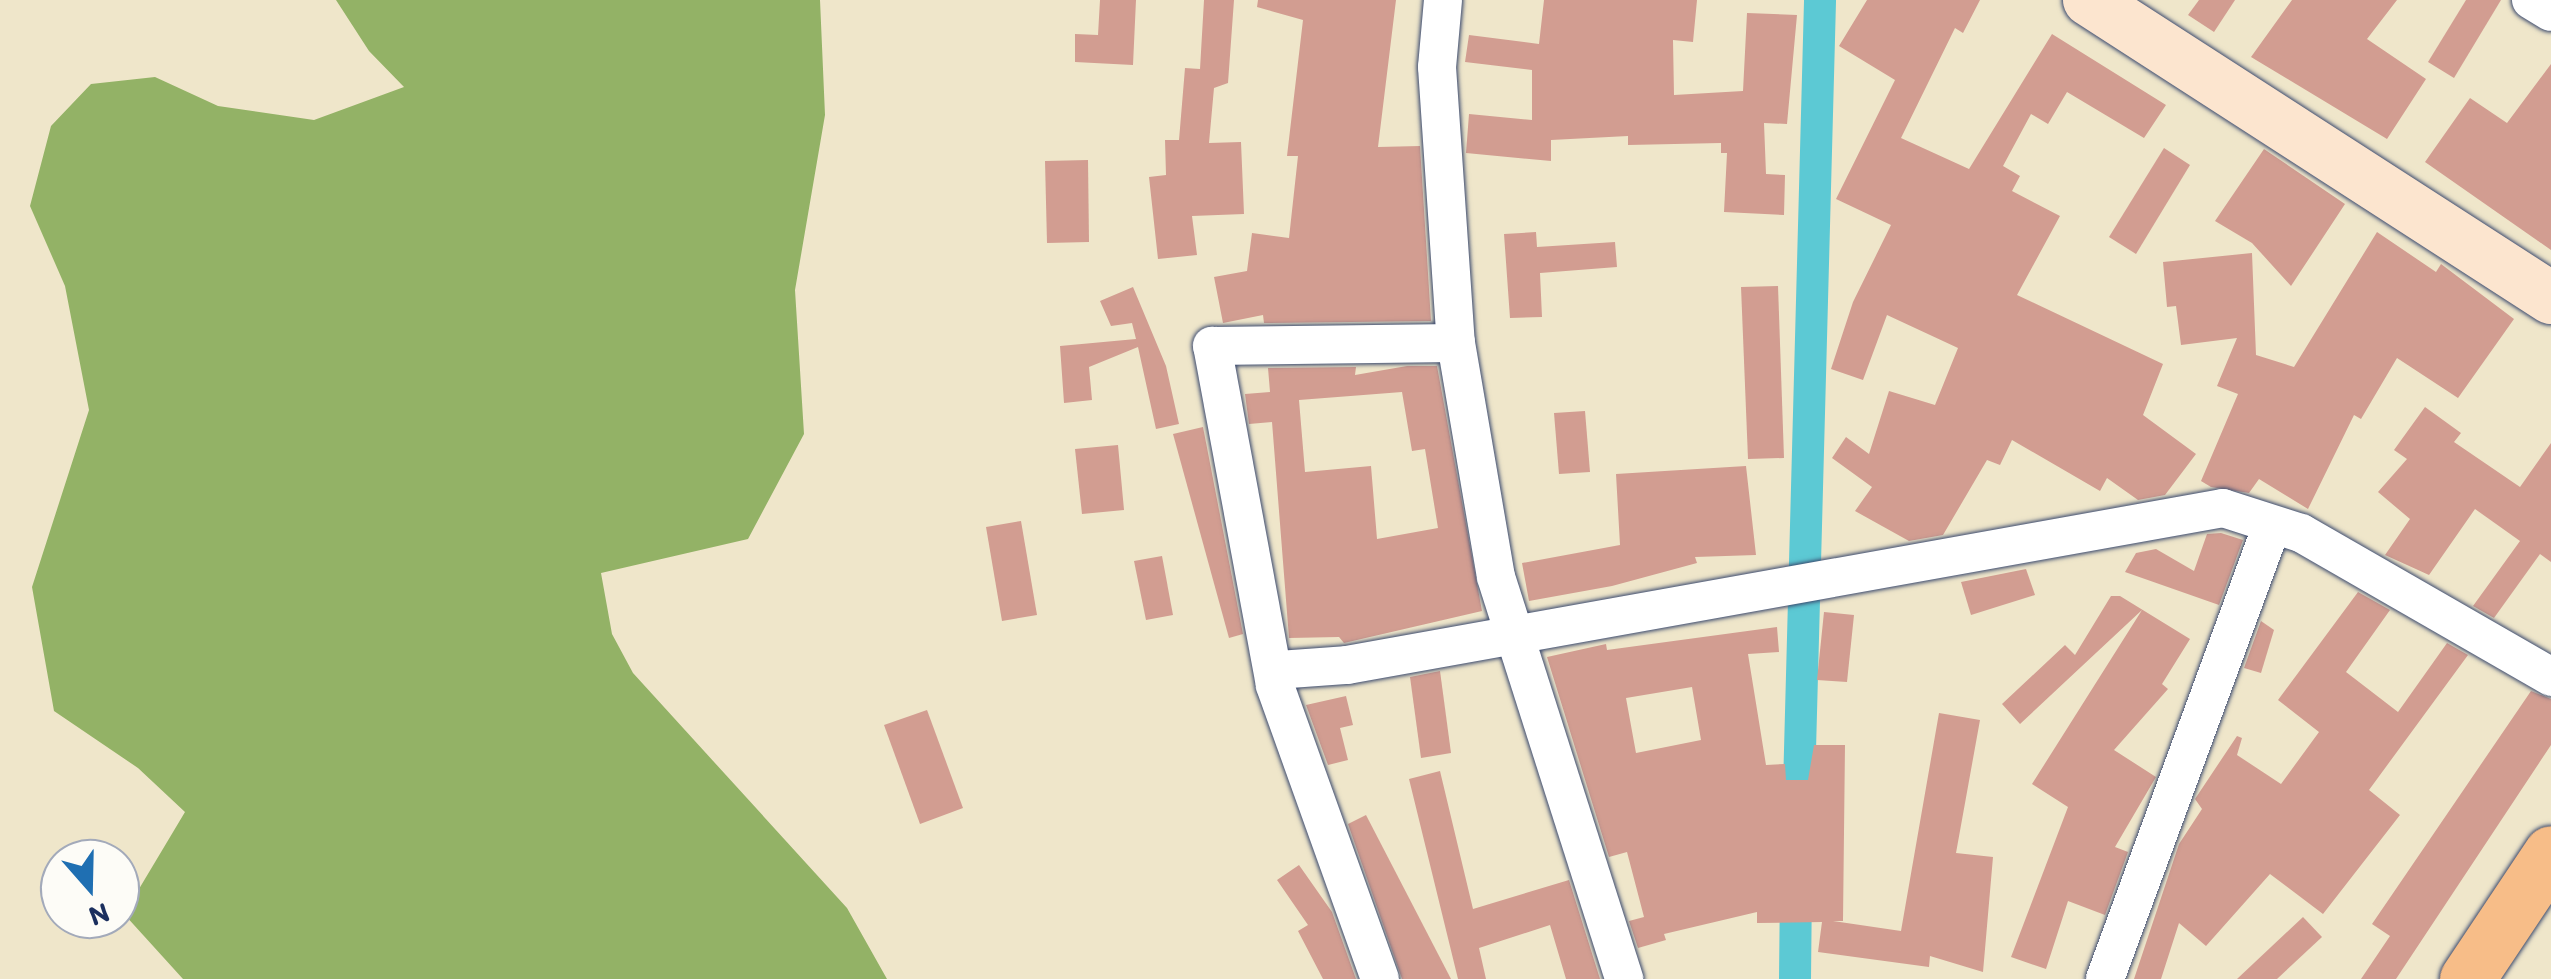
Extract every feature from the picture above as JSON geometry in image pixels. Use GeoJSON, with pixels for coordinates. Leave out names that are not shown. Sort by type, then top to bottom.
{"type":"FeatureCollection","features":[{"type":"Feature","properties":{"kind":"main road"},"geometry":{"type":"LineString","coordinates":[[2089,0],[2551,298]]}},
{"type":"Feature","properties":{"kind":"main road"},"geometry":{"type":"LineString","coordinates":[[2467,979],[2551,853]]}},
{"type":"Feature","properties":{"kind":"street"},"geometry":{"type":"LineString","coordinates":[[1443,0],[1436,67],[1456,343],[1511,635],[1624,979]]}},
{"type":"Feature","properties":{"kind":"street"},"geometry":{"type":"LineString","coordinates":[[2531,0],[2551,12]]}},
{"type":"Feature","properties":{"kind":"street"},"geometry":{"type":"LineString","coordinates":[[1380,979],[1321,826],[1275,685],[1277,670],[1212,346],[1456,343]]}},
{"type":"Feature","properties":{"kind":"street"},"geometry":{"type":"LineString","coordinates":[[1277,670],[1511,635],[2223,508],[2301,533],[2551,677]]}},
{"type":"Feature","properties":{"kind":"street"},"geometry":{"type":"LineString","coordinates":[[2105,979],[2272,526]]}},
{"type":"Feature","properties":{"kind":"green space"},"geometry":{"type":"Polygon","coordinates":[[[336,0],[820,0],[825,115],[795,290],[804,434],[748,539],[601,573],[612,634],[633,673],[847,908],[887,979],[183,979],[140,932],[140,887],[185,812],[138,768],[54,711],[32,587],[89,410],[65,286],[30,206],[51,126],[91,84],[155,77],[218,106],[314,120],[404,87],[369,51],[336,0]]]}},
{"type":"Feature","properties":{"kind":"building"},"geometry":{"type":"Polygon","coordinates":[[[1100,0],[1136,0],[1133,65],[1075,62],[1075,34],[1098,35],[1100,0]]]}},
{"type":"Feature","properties":{"kind":"building"},"geometry":{"type":"Polygon","coordinates":[[[1204,0],[1234,0],[1228,83],[1214,88],[1209,143],[1241,142],[1244,214],[1192,216],[1197,255],[1158,259],[1149,177],[1166,175],[1165,140],[1179,140],[1185,68],[1200,69],[1204,0]]]}},
{"type":"Feature","properties":{"kind":"building"},"geometry":{"type":"Polygon","coordinates":[[[1258,0],[1396,0],[1378,147],[1420,146],[1431,321],[1264,323],[1263,315],[1223,323],[1214,277],[1247,271],[1252,233],[1289,238],[1298,156],[1287,156],[1303,20],[1257,7],[1258,0]]]}},
{"type":"Feature","properties":{"kind":"building"},"geometry":{"type":"Polygon","coordinates":[[[1544,0],[1697,0],[1693,42],[1673,40],[1674,95],[1743,91],[1747,13],[1797,15],[1787,124],[1764,123],[1766,174],[1785,175],[1784,215],[1724,212],[1727,153],[1721,153],[1721,143],[1628,145],[1628,136],[1551,140],[1551,161],[1466,153],[1469,114],[1532,120],[1532,70],[1465,62],[1469,35],[1539,44],[1544,0]]]}},
{"type":"Feature","properties":{"kind":"building"},"geometry":{"type":"Polygon","coordinates":[[[1867,0],[1980,0],[1963,33],[1955,28],[1901,138],[1969,169],[2052,34],[2166,105],[2144,138],[2067,92],[2048,124],[2031,114],[2003,166],[2020,176],[2012,191],[2060,216],[2017,295],[2163,364],[2143,415],[2196,454],[2165,495],[2138,500],[2107,478],[2100,491],[2012,440],[2000,465],[1987,460],[1943,535],[1909,541],[1855,511],[1872,487],[1832,458],[1846,437],[1869,454],[1889,391],[1935,405],[1958,348],[1887,315],[1863,380],[1831,369],[1853,302],[1891,225],[1836,199],[1895,80],[1839,46],[1867,0]]]}},
{"type":"Feature","properties":{"kind":"building"},"geometry":{"type":"Polygon","coordinates":[[[2199,0],[2235,0],[2214,32],[2188,15],[2199,0]]]}},
{"type":"Feature","properties":{"kind":"building"},"geometry":{"type":"Polygon","coordinates":[[[2292,0],[2397,0],[2367,39],[2426,79],[2387,139],[2251,57],[2292,0]]]}},
{"type":"Feature","properties":{"kind":"building"},"geometry":{"type":"Polygon","coordinates":[[[2466,0],[2501,0],[2454,78],[2428,62],[2466,0]]]}},
{"type":"Feature","properties":{"kind":"building"},"geometry":{"type":"Polygon","coordinates":[[[2551,64],[2551,250],[2425,162],[2470,98],[2507,123],[2551,64]]]}},
{"type":"Feature","properties":{"kind":"building"},"geometry":{"type":"Polygon","coordinates":[[[2164,148],[2190,165],[2136,254],[2109,237],[2164,148]]]}},
{"type":"Feature","properties":{"kind":"building"},"geometry":{"type":"Polygon","coordinates":[[[2264,149],[2345,204],[2291,286],[2252,243],[2215,221],[2264,149]]]}},
{"type":"Feature","properties":{"kind":"building"},"geometry":{"type":"Polygon","coordinates":[[[1088,160],[1089,242],[1047,243],[1045,161],[1088,160]]]}},
{"type":"Feature","properties":{"kind":"building"},"geometry":{"type":"Polygon","coordinates":[[[1536,232],[1537,247],[1615,242],[1617,267],[1540,273],[1542,317],[1510,318],[1504,234],[1536,232]]]}},
{"type":"Feature","properties":{"kind":"building"},"geometry":{"type":"Polygon","coordinates":[[[2377,232],[2436,272],[2441,264],[2514,319],[2458,398],[2397,358],[2361,419],[2354,415],[2308,509],[2259,479],[2249,493],[2211,487],[2201,481],[2238,394],[2217,386],[2237,338],[2181,345],[2176,306],[2167,307],[2163,262],[2252,253],[2256,355],[2294,367],[2377,232]]]}},
{"type":"Feature","properties":{"kind":"building"},"geometry":{"type":"Polygon","coordinates":[[[1778,286],[1784,458],[1748,459],[1741,287],[1778,286]]]}},
{"type":"Feature","properties":{"kind":"building"},"geometry":{"type":"Polygon","coordinates":[[[1133,287],[1166,366],[1179,424],[1156,429],[1138,347],[1089,367],[1092,400],[1064,403],[1060,346],[1136,339],[1132,323],[1111,326],[1100,301],[1133,287]]]}},
{"type":"Feature","properties":{"kind":"building"},"geometry":{"type":"Polygon","coordinates":[[[1407,366],[1437,366],[1482,611],[1344,643],[1339,637],[1289,638],[1272,422],[1249,424],[1245,394],[1270,392],[1268,368],[1356,367],[1355,375],[1407,366]],[[1402,392],[1299,400],[1305,472],[1371,466],[1377,539],[1438,528],[1425,449],[1412,451],[1402,392]]]}},
{"type":"Feature","properties":{"kind":"building"},"geometry":{"type":"Polygon","coordinates":[[[2425,407],[2461,433],[2454,442],[2520,487],[2551,443],[2551,562],[2540,554],[2494,618],[2473,606],[2520,541],[2475,509],[2429,575],[2385,555],[2410,519],[2378,492],[2407,459],[2394,450],[2425,407]]]}},
{"type":"Feature","properties":{"kind":"building"},"geometry":{"type":"Polygon","coordinates":[[[1585,411],[1590,472],[1559,474],[1554,413],[1585,411]]]}},
{"type":"Feature","properties":{"kind":"building"},"geometry":{"type":"Polygon","coordinates":[[[1203,427],[1243,634],[1229,638],[1173,434],[1203,427]]]}},
{"type":"Feature","properties":{"kind":"building"},"geometry":{"type":"Polygon","coordinates":[[[1118,445],[1124,510],[1082,514],[1075,449],[1118,445]]]}},
{"type":"Feature","properties":{"kind":"building"},"geometry":{"type":"Polygon","coordinates":[[[1746,466],[1756,555],[1695,557],[1697,563],[1612,586],[1529,601],[1522,563],[1620,545],[1616,474],[1746,466]]]}},
{"type":"Feature","properties":{"kind":"building"},"geometry":{"type":"Polygon","coordinates":[[[1021,521],[1037,615],[1002,621],[986,527],[1021,521]]]}},
{"type":"Feature","properties":{"kind":"building"},"geometry":{"type":"Polygon","coordinates":[[[2221,533],[2243,540],[2219,605],[2125,572],[2136,553],[2156,549],[2194,571],[2207,534],[2221,533]]]}},
{"type":"Feature","properties":{"kind":"building"},"geometry":{"type":"Polygon","coordinates":[[[1162,556],[1173,615],[1146,620],[1134,561],[1162,556]]]}},
{"type":"Feature","properties":{"kind":"building"},"geometry":{"type":"Polygon","coordinates":[[[2026,569],[2035,595],[1971,615],[1961,582],[2026,569]]]}},
{"type":"Feature","properties":{"kind":"building"},"geometry":{"type":"Polygon","coordinates":[[[2358,592],[2390,610],[2346,672],[2398,712],[2447,643],[2468,655],[2369,790],[2400,815],[2323,914],[2270,874],[2206,946],[2179,923],[2161,979],[2134,979],[2179,844],[2202,809],[2195,799],[2237,736],[2242,738],[2237,755],[2281,784],[2319,732],[2278,700],[2358,592]]]}},
{"type":"Feature","properties":{"kind":"building"},"geometry":{"type":"Polygon","coordinates":[[[2111,596],[2120,596],[2190,639],[2162,684],[2168,689],[2114,750],[2156,777],[2115,847],[2128,852],[2105,915],[2068,901],[2046,969],[2011,957],[2068,807],[2032,784],[2142,610],[2020,724],[2002,704],[2065,645],[2075,655],[2111,596]]]}},
{"type":"Feature","properties":{"kind":"building"},"geometry":{"type":"Polygon","coordinates":[[[1824,612],[1854,615],[1847,682],[1817,680],[1824,612]]]}},
{"type":"Feature","properties":{"kind":"building"},"geometry":{"type":"Polygon","coordinates":[[[2261,621],[2274,630],[2261,673],[2244,668],[2261,621]]]}},
{"type":"Feature","properties":{"kind":"building"},"geometry":{"type":"Polygon","coordinates":[[[1777,627],[1779,652],[1748,654],[1766,765],[1785,764],[1786,780],[1808,780],[1814,745],[1845,745],[1843,921],[1833,921],[1901,931],[1939,713],[1980,720],[1956,853],[1993,857],[1983,972],[1930,956],[1929,967],[1818,952],[1822,922],[1757,923],[1757,912],[1664,934],[1666,940],[1638,948],[1629,921],[1644,917],[1627,852],[1609,857],[1547,657],[1606,644],[1607,650],[1777,627]],[[1692,687],[1626,698],[1636,753],[1701,740],[1692,687]]]}},
{"type":"Feature","properties":{"kind":"building"},"geometry":{"type":"Polygon","coordinates":[[[1440,671],[1451,753],[1421,758],[1410,677],[1440,671]]]}},
{"type":"Feature","properties":{"kind":"building"},"geometry":{"type":"Polygon","coordinates":[[[2531,691],[2551,699],[2551,745],[2396,979],[2361,979],[2390,936],[2372,924],[2531,691]]]}},
{"type":"Feature","properties":{"kind":"building"},"geometry":{"type":"Polygon","coordinates":[[[1346,696],[1353,725],[1340,728],[1348,760],[1328,765],[1306,705],[1346,696]]]}},
{"type":"Feature","properties":{"kind":"building"},"geometry":{"type":"Polygon","coordinates":[[[927,710],[963,808],[920,824],[884,725],[927,710]]]}},
{"type":"Feature","properties":{"kind":"building"},"geometry":{"type":"Polygon","coordinates":[[[1440,771],[1473,909],[1569,880],[1600,979],[1566,979],[1550,925],[1479,948],[1486,979],[1458,979],[1409,779],[1440,771]]]}},
{"type":"Feature","properties":{"kind":"building"},"geometry":{"type":"Polygon","coordinates":[[[1366,815],[1451,979],[1402,979],[1348,824],[1366,815]]]}},
{"type":"Feature","properties":{"kind":"building"},"geometry":{"type":"Polygon","coordinates":[[[1299,865],[1332,912],[1356,979],[1323,979],[1298,931],[1308,925],[1277,880],[1299,865]]]}},
{"type":"Feature","properties":{"kind":"building"},"geometry":{"type":"Polygon","coordinates":[[[2303,917],[2322,937],[2277,979],[2237,979],[2303,917]]]}},
{"type":"Feature","properties":{"kind":"waterway"},"geometry":{"type":"LineString","coordinates":[[1798,825],[1820,0]]}},
{"type":"Feature","properties":{"kind":"waterway"},"geometry":{"type":"LineString","coordinates":[[1795,979],[1796,879]]}}]}
